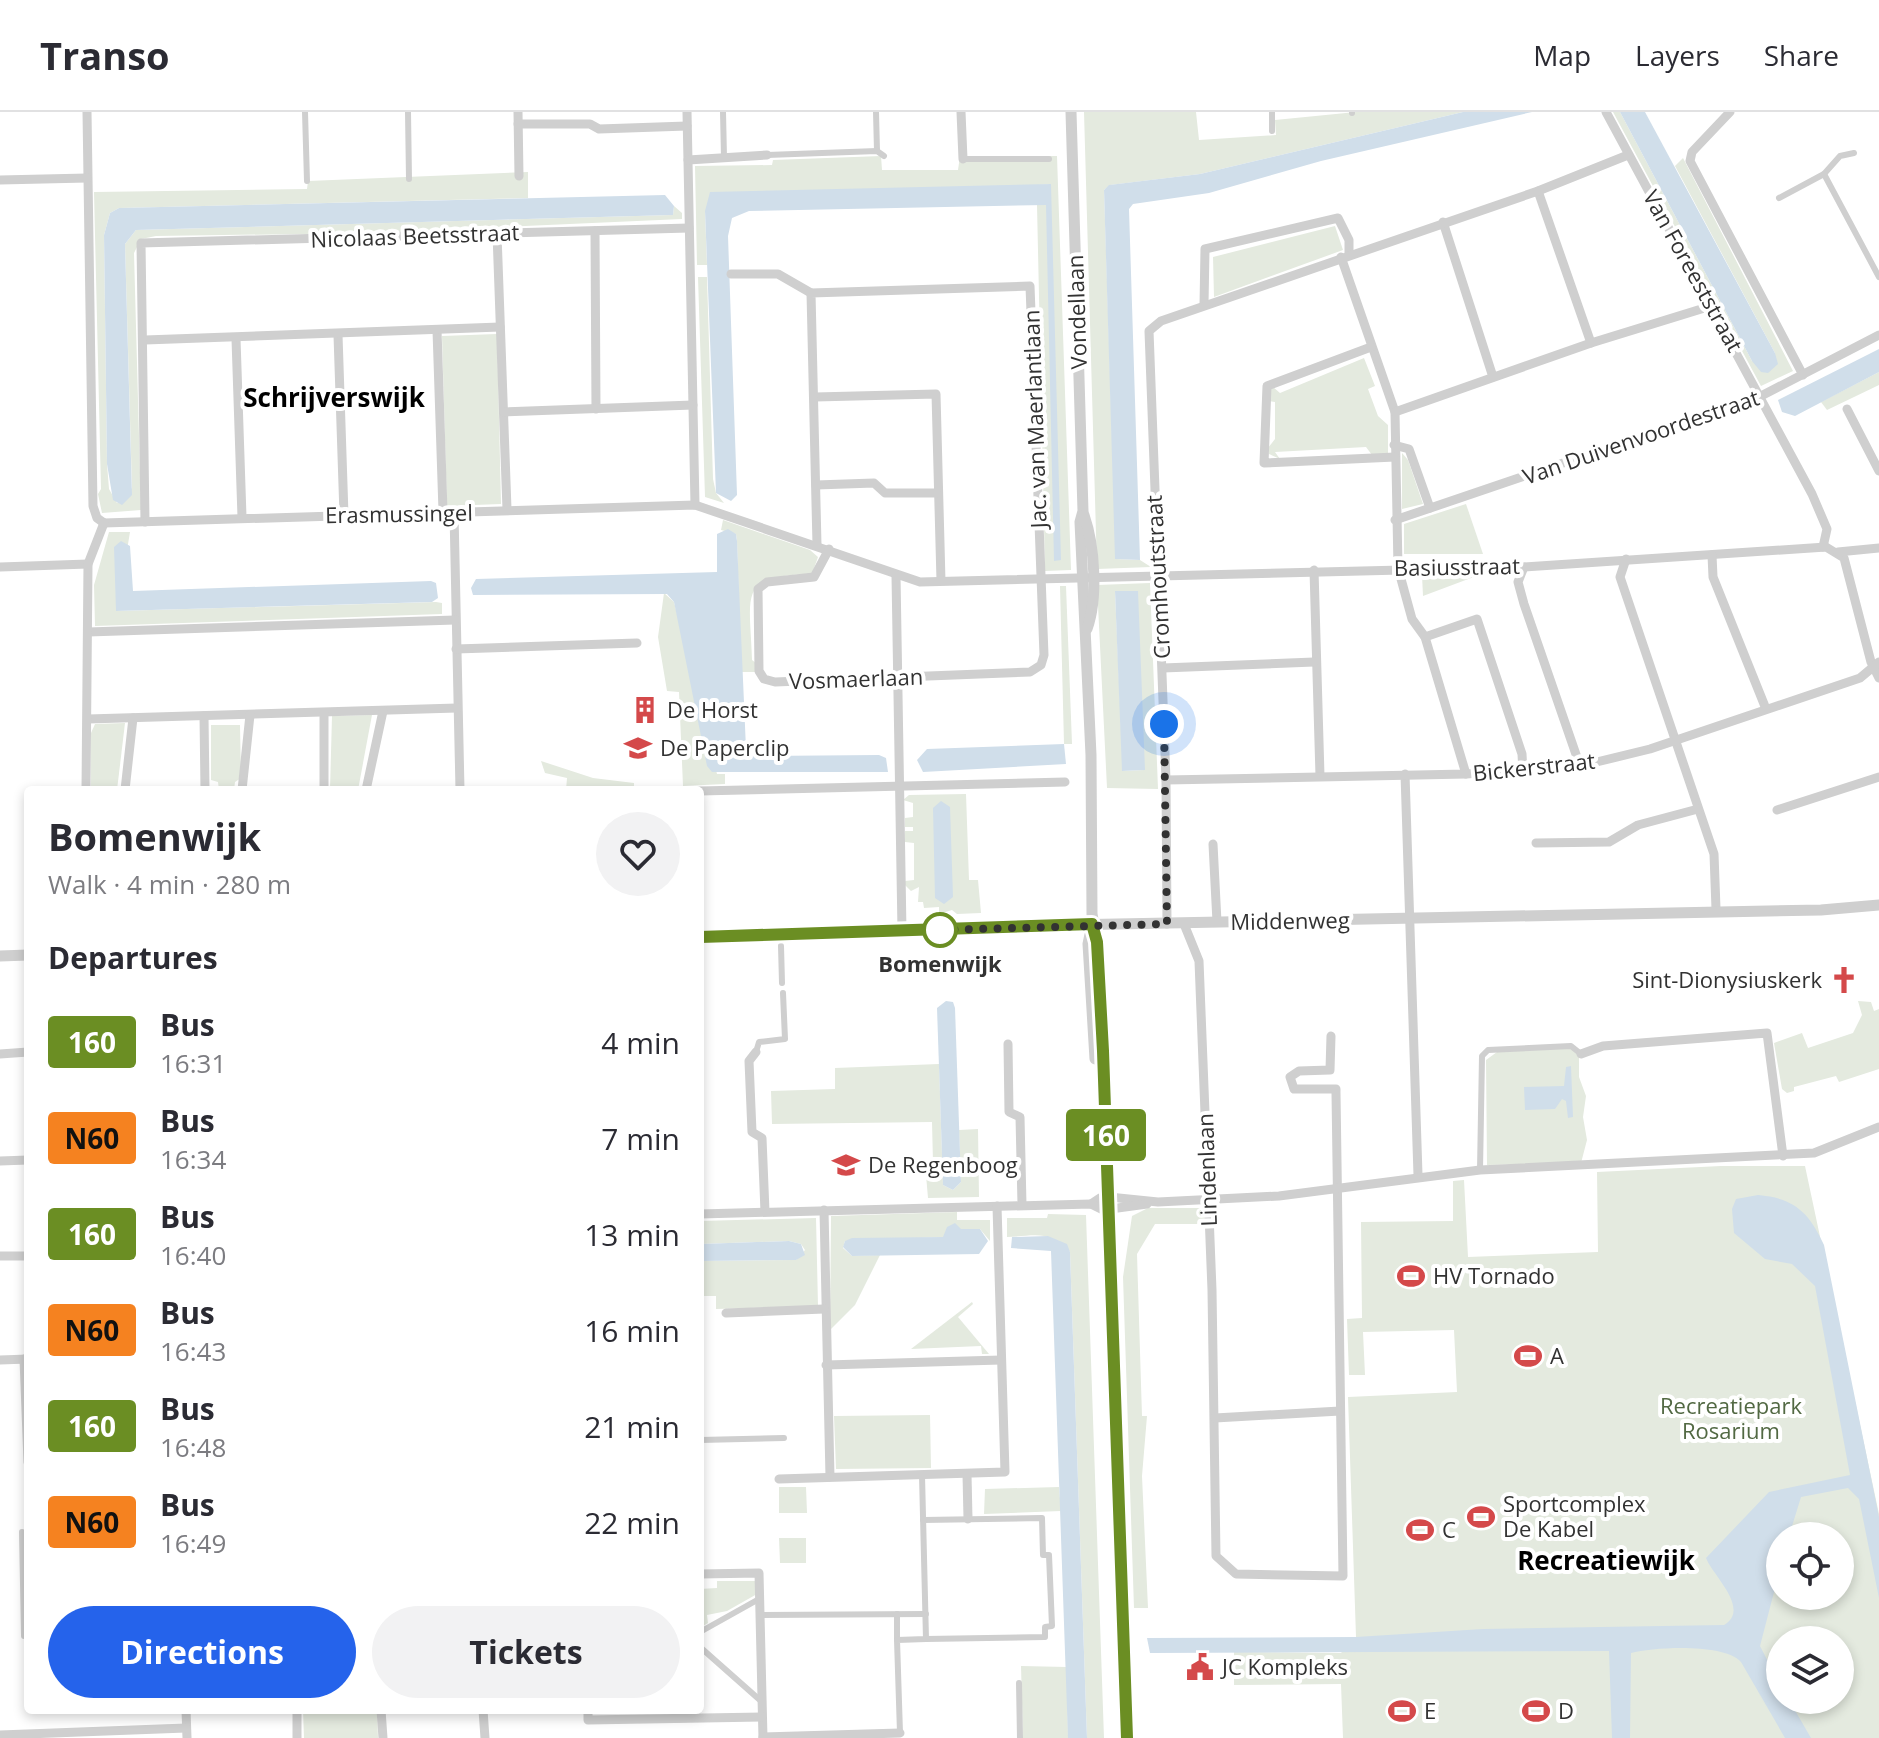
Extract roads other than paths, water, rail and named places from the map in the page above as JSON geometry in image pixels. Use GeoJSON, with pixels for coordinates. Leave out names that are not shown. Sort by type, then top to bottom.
{"type":"FeatureCollection","features":[{"type":"Feature","properties":{"kind":"street"},"geometry":{"type":"LineString","coordinates":[[86,786],[88,564],[104,523],[97,518],[93,506],[87,112]]}},
{"type":"Feature","properties":{"kind":"street"},"geometry":{"type":"LineString","coordinates":[[305,112],[307,181]]}},
{"type":"Feature","properties":{"kind":"street"},"geometry":{"type":"LineString","coordinates":[[408,112],[409,179]]}},
{"type":"Feature","properties":{"kind":"street"},"geometry":{"type":"LineString","coordinates":[[518,112],[519,176]]}},
{"type":"Feature","properties":{"kind":"street"},"geometry":{"type":"LineString","coordinates":[[687,112],[695,505]]}},
{"type":"Feature","properties":{"kind":"street"},"geometry":{"type":"LineString","coordinates":[[723,112],[724,157]]}},
{"type":"Feature","properties":{"kind":"street"},"geometry":{"type":"LineString","coordinates":[[876,112],[877,151]]}},
{"type":"Feature","properties":{"kind":"street"},"geometry":{"type":"LineString","coordinates":[[961,112],[963,159],[1049,159]]}},
{"type":"Feature","properties":{"kind":"street","name":"Vondellaan"},"geometry":{"type":"LineString","coordinates":[[1071,112],[1083,511],[1091,617],[1087,629],[1092,924],[1088,944],[1106,1204],[1124,1738]]}},
{"type":"Feature","properties":{"kind":"street"},"geometry":{"type":"LineString","coordinates":[[1272,112],[1272,131]]}},
{"type":"Feature","properties":{"kind":"street","name":"Van Foreeststraat"},"geometry":{"type":"LineString","coordinates":[[1606,112],[1761,396],[1826,524],[1823,547]]}},
{"type":"Feature","properties":{"kind":"street"},"geometry":{"type":"LineString","coordinates":[[1730,112],[1690,156],[1692,166],[1803,375]]}},
{"type":"Feature","properties":{"kind":"street"},"geometry":{"type":"LineString","coordinates":[[518,124],[590,124],[599,129],[687,126]]}},
{"type":"Feature","properties":{"kind":"street"},"geometry":{"type":"LineString","coordinates":[[688,160],[877,151],[884,156]]}},
{"type":"Feature","properties":{"kind":"street"},"geometry":{"type":"LineString","coordinates":[[1779,198],[1824,174],[1840,156],[1854,153]]}},
{"type":"Feature","properties":{"kind":"street"},"geometry":{"type":"LineString","coordinates":[[1466,774],[1425,637],[1412,619],[1398,568],[1395,412],[1371,347],[1345,255],[1349,240],[1338,218],[1205,249],[1204,305],[1345,255],[1538,191],[1628,155]]}},
{"type":"Feature","properties":{"kind":"street"},"geometry":{"type":"LineString","coordinates":[[1824,174],[1879,277]]}},
{"type":"Feature","properties":{"kind":"street"},"geometry":{"type":"LineString","coordinates":[[0,180],[87,178]]}},
{"type":"Feature","properties":{"kind":"street"},"geometry":{"type":"LineString","coordinates":[[1538,191],[1591,343]]}},
{"type":"Feature","properties":{"kind":"street"},"geometry":{"type":"LineString","coordinates":[[1443,222],[1493,377]]}},
{"type":"Feature","properties":{"kind":"street","name":"Nicolaas Beetsstraat"},"geometry":{"type":"LineString","coordinates":[[145,340],[141,243],[689,228]]}},
{"type":"Feature","properties":{"kind":"street"},"geometry":{"type":"LineString","coordinates":[[595,231],[596,409]]}},
{"type":"Feature","properties":{"kind":"street"},"geometry":{"type":"LineString","coordinates":[[497,234],[507,509]]}},
{"type":"Feature","properties":{"kind":"street"},"geometry":{"type":"LineString","coordinates":[[731,274],[778,274],[811,293],[817,545]]}},
{"type":"Feature","properties":{"kind":"street","name":"Jac. van Maerlantlaan"},"geometry":{"type":"LineString","coordinates":[[811,293],[1030,286],[1041,578]]}},
{"type":"Feature","properties":{"kind":"street","name":"Cromhoutstraat"},"geometry":{"type":"LineString","coordinates":[[1167,924],[1163,668],[1148,337],[1152,327],[1204,305]]}},
{"type":"Feature","properties":{"kind":"street"},"geometry":{"type":"LineString","coordinates":[[1395,412],[1591,343],[1711,306]]}},
{"type":"Feature","properties":{"kind":"street"},"geometry":{"type":"LineString","coordinates":[[145,522],[145,340],[500,327]]}},
{"type":"Feature","properties":{"kind":"street"},"geometry":{"type":"LineString","coordinates":[[437,330],[455,620],[460,786]]}},
{"type":"Feature","properties":{"kind":"street"},"geometry":{"type":"LineString","coordinates":[[338,335],[344,515]]}},
{"type":"Feature","properties":{"kind":"street","name":"Van Duivenvoordestraat"},"geometry":{"type":"LineString","coordinates":[[1395,520],[1761,396],[1879,335]]}},
{"type":"Feature","properties":{"kind":"street"},"geometry":{"type":"LineString","coordinates":[[236,339],[242,517]]}},
{"type":"Feature","properties":{"kind":"street"},"geometry":{"type":"LineString","coordinates":[[1371,347],[1267,386],[1264,463],[1395,457]]}},
{"type":"Feature","properties":{"kind":"street"},"geometry":{"type":"LineString","coordinates":[[815,397],[936,394],[936,493],[941,581]]}},
{"type":"Feature","properties":{"kind":"street"},"geometry":{"type":"LineString","coordinates":[[504,412],[693,405]]}},
{"type":"Feature","properties":{"kind":"street"},"geometry":{"type":"LineString","coordinates":[[1847,409],[1879,471]]}},
{"type":"Feature","properties":{"kind":"street"},"geometry":{"type":"LineString","coordinates":[[1394,445],[1409,449],[1430,508]]}},
{"type":"Feature","properties":{"kind":"street"},"geometry":{"type":"LineString","coordinates":[[816,485],[874,483],[885,493],[936,493]]}},
{"type":"Feature","properties":{"kind":"street","name":"Erasmussingel"},"geometry":{"type":"LineString","coordinates":[[104,523],[695,505],[829,549],[896,576]]}},
{"type":"Feature","properties":{"kind":"street"},"geometry":{"type":"LineString","coordinates":[[1823,547],[1838,552],[1879,548]]}},
{"type":"Feature","properties":{"kind":"street","name":"Basiusstraat"},"geometry":{"type":"LineString","coordinates":[[896,576],[914,581],[941,581],[1524,567],[1823,547]]}},
{"type":"Feature","properties":{"kind":"street","name":"Vosmaerlaan"},"geometry":{"type":"LineString","coordinates":[[829,549],[814,577],[767,582],[758,589],[761,675],[775,682],[1030,672],[1041,665],[1041,578]]}},
{"type":"Feature","properties":{"kind":"street"},"geometry":{"type":"LineString","coordinates":[[1838,552],[1844,558],[1879,678]]}},
{"type":"Feature","properties":{"kind":"street"},"geometry":{"type":"LineString","coordinates":[[1712,555],[1713,577],[1766,709]]}},
{"type":"Feature","properties":{"kind":"street"},"geometry":{"type":"LineString","coordinates":[[1626,559],[1620,577],[1714,854],[1716,909]]}},
{"type":"Feature","properties":{"kind":"street"},"geometry":{"type":"LineString","coordinates":[[0,567],[88,564]]}},
{"type":"Feature","properties":{"kind":"street"},"geometry":{"type":"LineString","coordinates":[[1524,567],[1518,582],[1524,604],[1580,766]]}},
{"type":"Feature","properties":{"kind":"street"},"geometry":{"type":"LineString","coordinates":[[1314,570],[1314,662],[1320,776]]}},
{"type":"Feature","properties":{"kind":"street"},"geometry":{"type":"LineString","coordinates":[[896,576],[902,931]]}},
{"type":"Feature","properties":{"kind":"street"},"geometry":{"type":"LineString","coordinates":[[1425,637],[1477,619],[1522,754],[1523,772]]}},
{"type":"Feature","properties":{"kind":"street"},"geometry":{"type":"LineString","coordinates":[[88,632],[455,620]]}},
{"type":"Feature","properties":{"kind":"street"},"geometry":{"type":"LineString","coordinates":[[456,649],[637,643]]}},
{"type":"Feature","properties":{"kind":"street"},"geometry":{"type":"LineString","coordinates":[[1163,668],[1314,662]]}},
{"type":"Feature","properties":{"kind":"street","name":"Bickerstraat"},"geometry":{"type":"LineString","coordinates":[[1166,780],[1466,774],[1580,766],[1674,741],[1860,678],[1876,665]]}},
{"type":"Feature","properties":{"kind":"street"},"geometry":{"type":"LineString","coordinates":[[88,719],[457,708]]}},
{"type":"Feature","properties":{"kind":"street"},"geometry":{"type":"LineString","coordinates":[[367,786],[383,711]]}},
{"type":"Feature","properties":{"kind":"street"},"geometry":{"type":"LineString","coordinates":[[324,713],[324,786]]}},
{"type":"Feature","properties":{"kind":"street"},"geometry":{"type":"LineString","coordinates":[[242,786],[250,715]]}},
{"type":"Feature","properties":{"kind":"street"},"geometry":{"type":"LineString","coordinates":[[204,716],[205,786]]}},
{"type":"Feature","properties":{"kind":"street"},"geometry":{"type":"LineString","coordinates":[[125,786],[133,718]]}},
{"type":"Feature","properties":{"kind":"street"},"geometry":{"type":"LineString","coordinates":[[1405,774],[1418,1175]]}},
{"type":"Feature","properties":{"kind":"street"},"geometry":{"type":"LineString","coordinates":[[1777,810],[1877,777],[1879,789]]}},
{"type":"Feature","properties":{"kind":"street"},"geometry":{"type":"LineString","coordinates":[[704,791],[1065,782]]}},
{"type":"Feature","properties":{"kind":"street"},"geometry":{"type":"LineString","coordinates":[[1536,843],[1609,842],[1638,825],[1698,809]]}},
{"type":"Feature","properties":{"kind":"street"},"geometry":{"type":"LineString","coordinates":[[1213,844],[1217,922]]}},
{"type":"Feature","properties":{"kind":"street","name":"Middenweg"},"geometry":{"type":"LineString","coordinates":[[704,937],[1092,924],[1716,909],[1821,910],[1879,905]]}},
{"type":"Feature","properties":{"kind":"street","name":"Lindenlaan"},"geometry":{"type":"LineString","coordinates":[[1184,924],[1199,961],[1209,1201],[1216,1556],[1236,1574],[1343,1576],[1340,1411]]}},
{"type":"Feature","properties":{"kind":"street"},"geometry":{"type":"LineString","coordinates":[[781,946],[782,983]]}},
{"type":"Feature","properties":{"kind":"street"},"geometry":{"type":"LineString","coordinates":[[0,956],[24,955]]}},
{"type":"Feature","properties":{"kind":"street"},"geometry":{"type":"LineString","coordinates":[[765,1212],[762,1138],[752,1134],[749,1061],[759,1042],[785,1039],[783,993]]}},
{"type":"Feature","properties":{"kind":"street"},"geometry":{"type":"LineString","coordinates":[[1480,1170],[1482,1056],[1488,1050],[1571,1046],[1581,1054],[1603,1046],[1767,1033],[1783,1156]]}},
{"type":"Feature","properties":{"kind":"street"},"geometry":{"type":"LineString","coordinates":[[1215,1418],[1340,1411],[1336,1089],[1330,1070],[1331,1036]]}},
{"type":"Feature","properties":{"kind":"street"},"geometry":{"type":"LineString","coordinates":[[1008,1044],[1009,1112],[1020,1117],[1022,1205]]}},
{"type":"Feature","properties":{"kind":"street"},"geometry":{"type":"LineString","coordinates":[[0,1054],[24,1052]]}},
{"type":"Feature","properties":{"kind":"street"},"geometry":{"type":"LineString","coordinates":[[1330,1070],[1299,1071],[1290,1077],[1294,1089],[1336,1089]]}},
{"type":"Feature","properties":{"kind":"street"},"geometry":{"type":"LineString","coordinates":[[704,1214],[1209,1201],[1480,1170],[1814,1153],[1879,1127]]}},
{"type":"Feature","properties":{"kind":"street"},"geometry":{"type":"LineString","coordinates":[[0,1161],[24,1160]]}},
{"type":"Feature","properties":{"kind":"street"},"geometry":{"type":"LineString","coordinates":[[779,1479],[1005,1472],[997,1206]]}},
{"type":"Feature","properties":{"kind":"street"},"geometry":{"type":"LineString","coordinates":[[824,1210],[830,1477]]}},
{"type":"Feature","properties":{"kind":"street"},"geometry":{"type":"LineString","coordinates":[[0,1256],[24,1256]]}},
{"type":"Feature","properties":{"kind":"street"},"geometry":{"type":"LineString","coordinates":[[726,1313],[824,1309]]}},
{"type":"Feature","properties":{"kind":"street"},"geometry":{"type":"LineString","coordinates":[[0,1360],[24,1359]]}},
{"type":"Feature","properties":{"kind":"street"},"geometry":{"type":"LineString","coordinates":[[826,1365],[1001,1360]]}},
{"type":"Feature","properties":{"kind":"street"},"geometry":{"type":"LineString","coordinates":[[704,1440],[784,1438]]}},
{"type":"Feature","properties":{"kind":"street"},"geometry":{"type":"LineString","coordinates":[[967,1474],[968,1519]]}},
{"type":"Feature","properties":{"kind":"street"},"geometry":{"type":"LineString","coordinates":[[922,1475],[926,1639]]}},
{"type":"Feature","properties":{"kind":"street"},"geometry":{"type":"LineString","coordinates":[[897,1640],[1045,1637],[1045,1627],[1052,1626],[1049,1555],[1043,1555],[1042,1518],[923,1520]]}},
{"type":"Feature","properties":{"kind":"street"},"geometry":{"type":"LineString","coordinates":[[22,1532],[24,1636]]}},
{"type":"Feature","properties":{"kind":"street"},"geometry":{"type":"LineString","coordinates":[[704,1574],[759,1573],[763,1738],[900,1733],[897,1614]]}},
{"type":"Feature","properties":{"kind":"street"},"geometry":{"type":"LineString","coordinates":[[704,1630],[759,1599]]}},
{"type":"Feature","properties":{"kind":"street"},"geometry":{"type":"LineString","coordinates":[[759,1615],[926,1614]]}},
{"type":"Feature","properties":{"kind":"street"},"geometry":{"type":"LineString","coordinates":[[704,1651],[761,1701]]}},
{"type":"Feature","properties":{"kind":"street"},"geometry":{"type":"LineString","coordinates":[[1019,1683],[1020,1738]]}},
{"type":"Feature","properties":{"kind":"street"},"geometry":{"type":"LineString","coordinates":[[297,1714],[297,1738]]}},
{"type":"Feature","properties":{"kind":"street"},"geometry":{"type":"LineString","coordinates":[[381,1714],[383,1738]]}},
{"type":"Feature","properties":{"kind":"street"},"geometry":{"type":"LineString","coordinates":[[483,1714],[485,1738]]}},
{"type":"Feature","properties":{"kind":"street"},"geometry":{"type":"LineString","coordinates":[[588,1714],[588,1720],[762,1717]]}},
{"type":"Feature","properties":{"kind":"street"},"geometry":{"type":"LineString","coordinates":[[0,1735],[187,1733]]}},
{"type":"Feature","properties":{"kind":"place","name":"De Horst"},"geometry":{"type":"Point","coordinates":[645,710]}},
{"type":"Feature","properties":{"kind":"place","name":"De Paperclip"},"geometry":{"type":"Point","coordinates":[638,748]}},
{"type":"Feature","properties":{"kind":"place","name":"Bomenwijk"},"geometry":{"type":"Point","coordinates":[940,930]}},
{"type":"Feature","properties":{"kind":"place","name":"Sint-Dionysiuskerk"},"geometry":{"type":"Point","coordinates":[1844,980]}},
{"type":"Feature","properties":{"kind":"place","name":"De Regenboog"},"geometry":{"type":"Point","coordinates":[846,1165]}},
{"type":"Feature","properties":{"kind":"place","name":"HV Tornado"},"geometry":{"type":"Point","coordinates":[1411,1276]}},
{"type":"Feature","properties":{"kind":"place","name":"A"},"geometry":{"type":"Point","coordinates":[1528,1356]}},
{"type":"Feature","properties":{"kind":"place","name":"Sportcomplex De Kabel"},"geometry":{"type":"Point","coordinates":[1481,1517]}},
{"type":"Feature","properties":{"kind":"place","name":"C"},"geometry":{"type":"Point","coordinates":[1420,1530]}},
{"type":"Feature","properties":{"kind":"place","name":"JC Kompleks"},"geometry":{"type":"Point","coordinates":[1200,1667]}},
{"type":"Feature","properties":{"kind":"place","name":"E"},"geometry":{"type":"Point","coordinates":[1402,1711]}},
{"type":"Feature","properties":{"kind":"place","name":"D"},"geometry":{"type":"Point","coordinates":[1536,1711]}},
{"type":"Feature","properties":{"kind":"district","name":"Schrijverswijk"},"geometry":{"type":"Point","coordinates":[334,398]}},
{"type":"Feature","properties":{"kind":"district","name":"Recreatiewijk"},"geometry":{"type":"Point","coordinates":[1606,1561]}},
{"type":"Feature","properties":{"kind":"park label","name":"Recreatiepark Rosarium"},"geometry":{"type":"Point","coordinates":[1731,1418]}}]}
